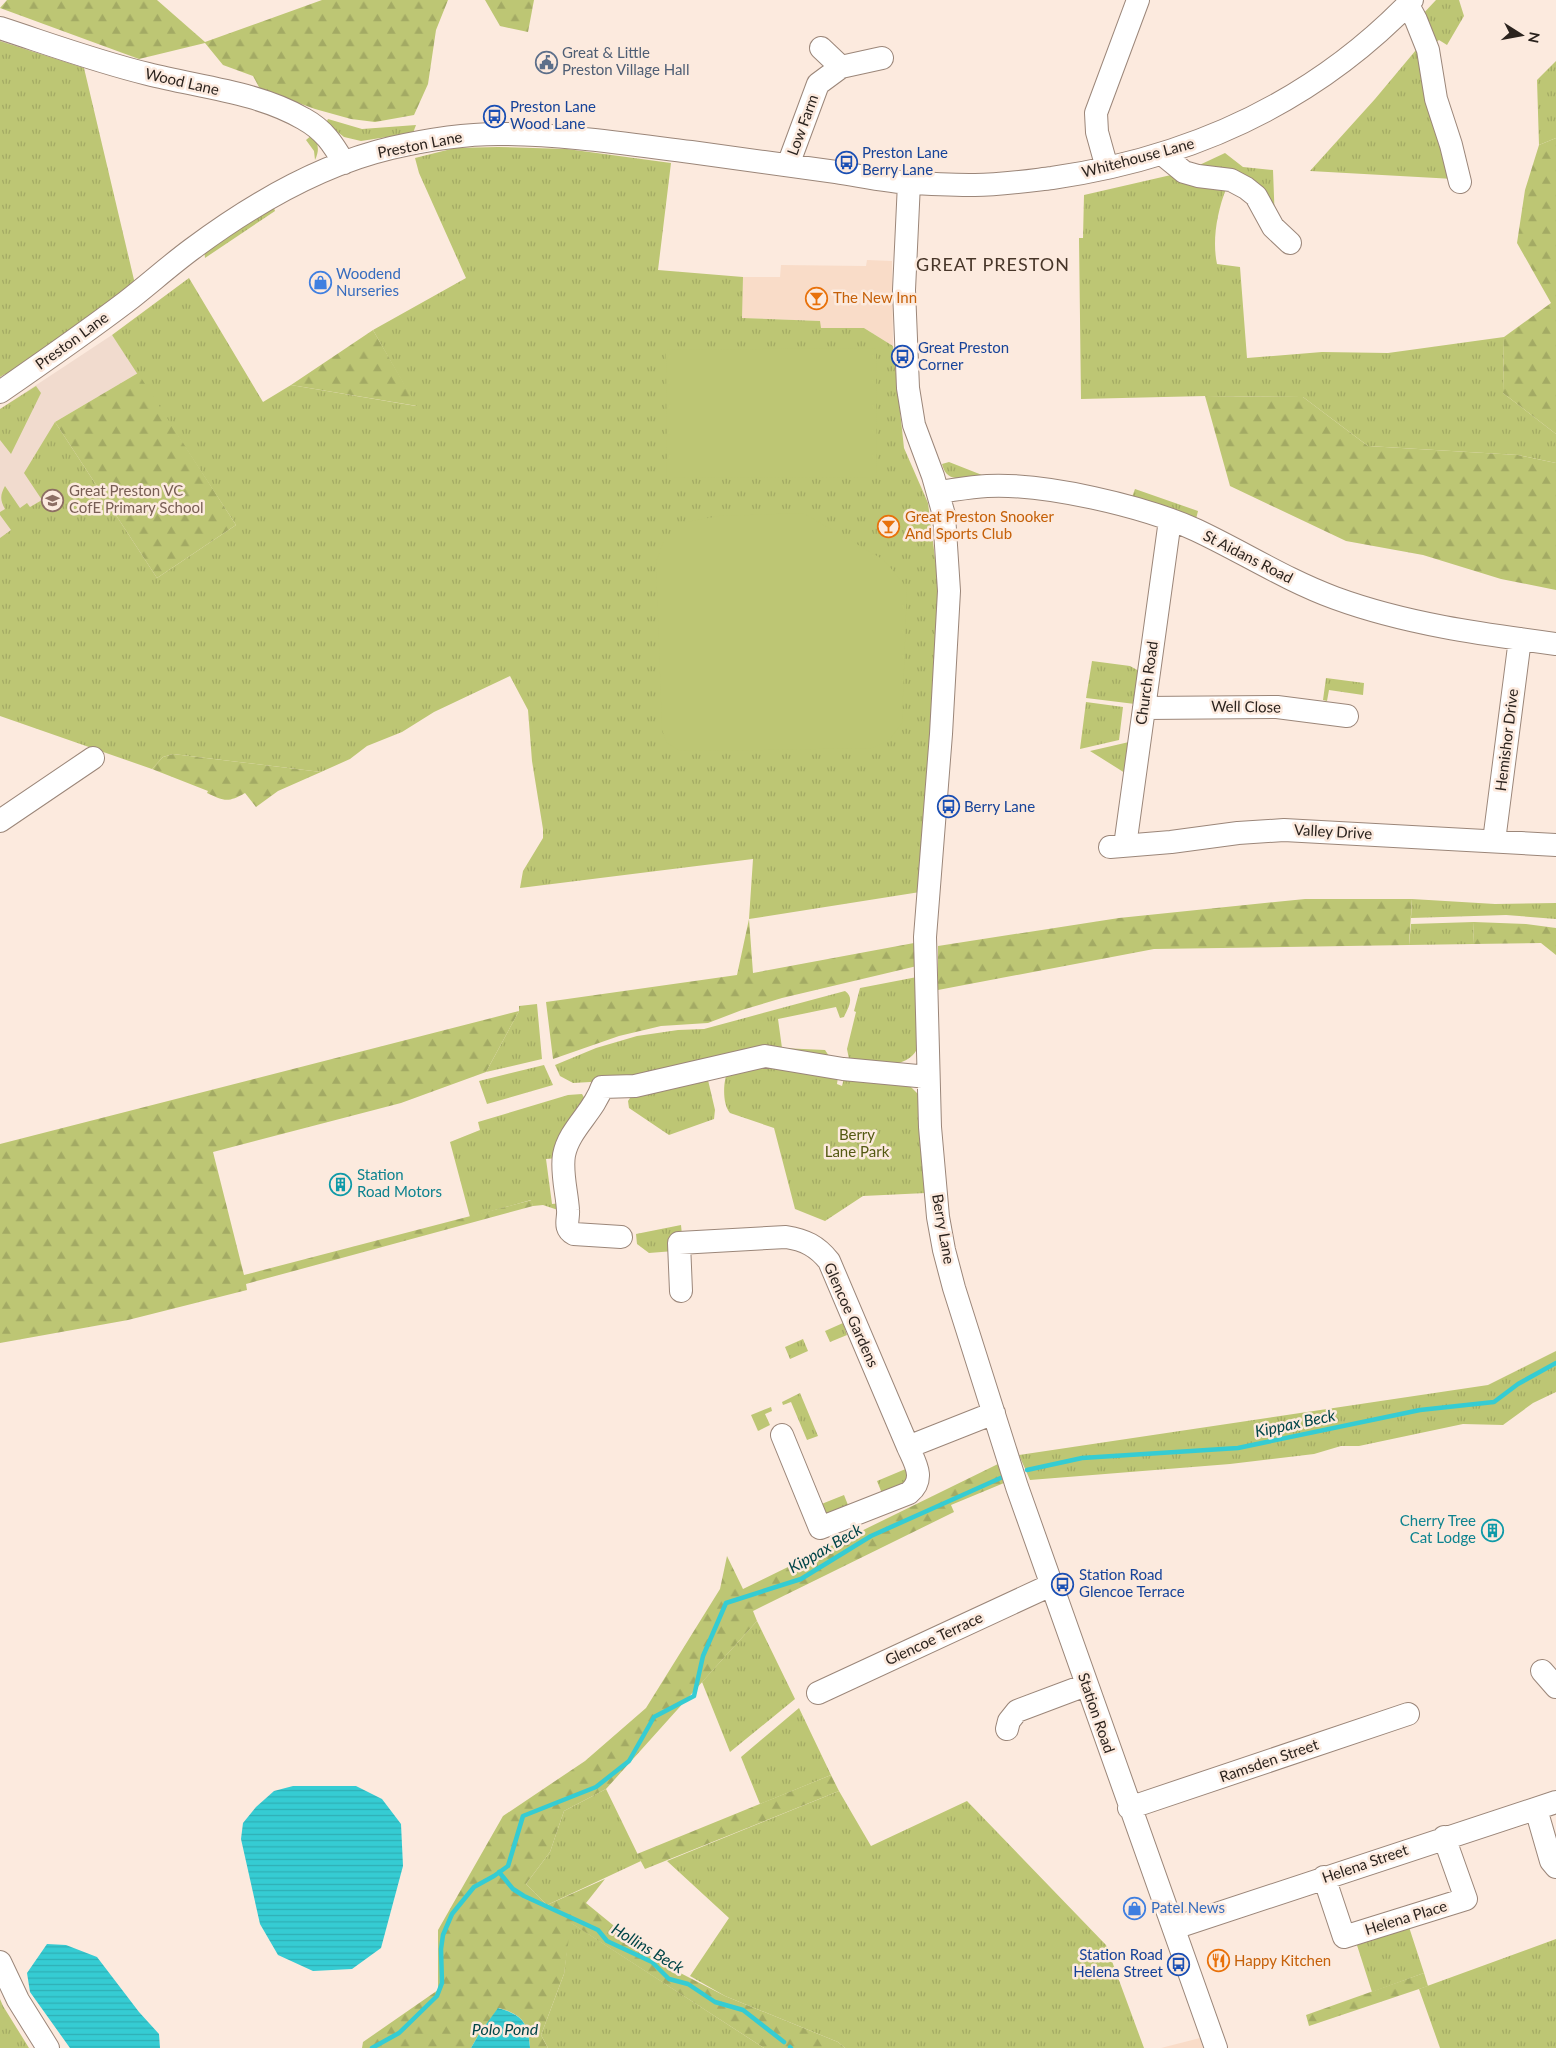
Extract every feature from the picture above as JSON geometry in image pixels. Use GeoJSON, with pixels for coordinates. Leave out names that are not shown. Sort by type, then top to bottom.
{"type":"FeatureCollection","features":[{"type":"Feature","properties":{"kind":"street"},"geometry":{"type":"LineString","coordinates":[[1107,168],[1097,132],[1096,113],[1138,0]]}},
{"type":"Feature","properties":{"kind":"street"},"geometry":{"type":"LineString","coordinates":[[1410,2],[1428,50],[1436,99],[1451,145],[1460,182]]}},
{"type":"Feature","properties":{"kind":"street","name":"Whitehouse Lane"},"geometry":{"type":"LineString","coordinates":[[909,183],[977,185],[1030,181],[1107,168],[1162,154],[1233,128],[1277,105],[1349,57],[1410,2]]}},
{"type":"Feature","properties":{"kind":"street","name":"Wood Lane"},"geometry":{"type":"LineString","coordinates":[[0,28],[115,65],[237,94],[290,111],[305,119],[326,135],[344,163]]}},
{"type":"Feature","properties":{"kind":"street"},"geometry":{"type":"LineString","coordinates":[[821,48],[840,67]]}},
{"type":"Feature","properties":{"kind":"street","name":"Low Farm"},"geometry":{"type":"LineString","coordinates":[[788,165],[818,84],[840,67],[882,58]]}},
{"type":"Feature","properties":{"kind":"street","name":"Preston Lane"},"geometry":{"type":"LineString","coordinates":[[0,392],[94,326],[190,250],[236,218],[312,176],[344,163],[389,149],[423,142],[476,135],[501,134],[621,144],[788,165],[909,183]]}},
{"type":"Feature","properties":{"kind":"street"},"geometry":{"type":"LineString","coordinates":[[1162,154],[1184,172],[1198,176],[1231,180],[1246,188],[1256,196],[1273,227],[1290,242]]}},
{"type":"Feature","properties":{"kind":"street","name":"Berry Lane"},"geometry":{"type":"LineString","coordinates":[[909,183],[904,290],[908,388],[914,426],[938,492],[944,515],[949,591],[948,628],[925,937],[928,1077],[935,1182],[944,1250],[982,1377]]}},
{"type":"Feature","properties":{"kind":"street","name":"St Aidans Road"},"geometry":{"type":"LineString","coordinates":[[938,492],[987,486],[1046,490],[1104,501],[1170,520],[1215,540],[1301,584],[1371,611],[1421,623],[1556,644]]}},
{"type":"Feature","properties":{"kind":"street","name":"Church Road"},"geometry":{"type":"LineString","coordinates":[[1117,846],[1144,708],[1170,520]]}},
{"type":"Feature","properties":{"kind":"street","name":"Hemishor Drive"},"geometry":{"type":"LineString","coordinates":[[1494,841],[1520,639]]}},
{"type":"Feature","properties":{"kind":"street","name":"Well Close"},"geometry":{"type":"LineString","coordinates":[[1144,708],[1278,707],[1347,716]]}},
{"type":"Feature","properties":{"kind":"street"},"geometry":{"type":"LineString","coordinates":[[0,821],[94,758]]}},
{"type":"Feature","properties":{"kind":"street","name":"Valley Drive"},"geometry":{"type":"LineString","coordinates":[[1117,846],[1284,830],[1556,845]]}},
{"type":"Feature","properties":{"kind":"street"},"geometry":{"type":"LineString","coordinates":[[621,1237],[574,1234],[569,1231],[567,1225],[564,1155],[571,1137],[598,1100],[602,1087],[636,1086],[765,1056],[843,1069],[928,1077]]}},
{"type":"Feature","properties":{"kind":"street","name":"Glencoe Gardens"},"geometry":{"type":"LineString","coordinates":[[681,1291],[679,1243],[786,1238],[799,1239],[821,1251],[829,1261],[908,1447],[919,1478],[914,1489],[909,1493],[820,1528],[782,1435]]}},
{"type":"Feature","properties":{"kind":"street","name":"Station Road"},"geometry":{"type":"LineString","coordinates":[[982,1377],[1051,1585],[1216,2048]]}},
{"type":"Feature","properties":{"kind":"street"},"geometry":{"type":"LineString","coordinates":[[908,1447],[994,1413]]}},
{"type":"Feature","properties":{"kind":"street","name":"Glencoe Terrace"},"geometry":{"type":"LineString","coordinates":[[818,1693],[1051,1585]]}},
{"type":"Feature","properties":{"kind":"street"},"geometry":{"type":"LineString","coordinates":[[1007,1728],[1009,1721],[1017,1711],[1086,1685]]}},
{"type":"Feature","properties":{"kind":"street","name":"Ramsden Street"},"geometry":{"type":"LineString","coordinates":[[1129,1808],[1408,1714]]}},
{"type":"Feature","properties":{"kind":"street"},"geometry":{"type":"LineString","coordinates":[[1546,1805],[1551,1861],[1556,1868]]}},
{"type":"Feature","properties":{"kind":"street","name":"Helena Street"},"geometry":{"type":"LineString","coordinates":[[1174,1928],[1444,1837],[1546,1805]]}},
{"type":"Feature","properties":{"kind":"street","name":"Helena Place"},"geometry":{"type":"LineString","coordinates":[[1324,1877],[1344,1937],[1466,1899],[1444,1837]]}},
{"type":"Feature","properties":{"kind":"street"},"geometry":{"type":"LineString","coordinates":[[0,1962],[18,2000],[48,2048]]}},
{"type":"Feature","properties":{"kind":"shaded area","name":"The New Inn"},"geometry":{"type":"Polygon","coordinates":[[[867,260],[892,261],[893,346],[864,328],[820,328],[820,321],[741,318],[743,277],[780,277],[781,265],[866,266],[867,260]]]}},
{"type":"Feature","properties":{"kind":"shaded area","name":"Great Preston VC CofE Primary School"},"geometry":{"type":"Polygon","coordinates":[[[112,335],[138,373],[55,422],[157,578],[0,688],[0,409],[112,335]]]}},
{"type":"Feature","properties":{"kind":"shaded area"},"geometry":{"type":"Polygon","coordinates":[[[1200,2038],[1203,2048],[1161,2048],[1200,2038]]]}},
{"type":"Feature","properties":{"kind":"green space"},"geometry":{"type":"Polygon","coordinates":[[[7,0],[157,0],[205,42],[322,0],[448,0],[436,30],[428,84],[414,115],[375,122],[351,119],[315,109],[260,89],[253,76],[223,65],[205,43],[139,59],[0,8],[7,0]]]}},
{"type":"Feature","properties":{"kind":"green space"},"geometry":{"type":"Polygon","coordinates":[[[485,0],[534,0],[528,32],[500,26],[485,0]]]}},
{"type":"Feature","properties":{"kind":"green space"},"geometry":{"type":"Polygon","coordinates":[[[1436,0],[1459,0],[1464,16],[1447,45],[1439,40],[1433,44],[1421,16],[1436,0]]]}},
{"type":"Feature","properties":{"kind":"green space"},"geometry":{"type":"Polygon","coordinates":[[[0,41],[84,68],[135,284],[8,377],[5,374],[0,377],[0,41]]]}},
{"type":"Feature","properties":{"kind":"green space"},"geometry":{"type":"Polygon","coordinates":[[[1421,44],[1454,179],[1310,171],[1375,99],[1421,44]]]}},
{"type":"Feature","properties":{"kind":"green space"},"geometry":{"type":"Polygon","coordinates":[[[1556,61],[1556,138],[1539,145],[1537,80],[1556,61]]]}},
{"type":"Feature","properties":{"kind":"green space"},"geometry":{"type":"Polygon","coordinates":[[[328,119],[362,129],[416,125],[413,133],[361,141],[344,137],[326,123],[328,119]]]}},
{"type":"Feature","properties":{"kind":"green space"},"geometry":{"type":"Polygon","coordinates":[[[313,134],[318,147],[315,160],[314,151],[306,140],[313,134]]]}},
{"type":"Feature","properties":{"kind":"green space"},"geometry":{"type":"Polygon","coordinates":[[[1556,138],[1556,434],[1503,393],[1504,337],[1551,303],[1517,243],[1525,190],[1539,145],[1556,138]]]}},
{"type":"Feature","properties":{"kind":"green space"},"geometry":{"type":"Polygon","coordinates":[[[455,148],[567,149],[671,163],[658,270],[743,277],[742,318],[820,321],[821,328],[864,328],[893,346],[904,448],[928,503],[939,589],[920,892],[749,919],[753,859],[520,888],[523,871],[543,838],[543,829],[532,761],[528,710],[510,676],[434,712],[402,732],[367,746],[350,759],[321,772],[173,754],[163,757],[152,769],[0,716],[0,538],[11,530],[0,515],[0,512],[5,509],[1,495],[5,486],[20,508],[27,503],[30,507],[42,500],[24,473],[55,422],[157,578],[236,525],[112,335],[189,278],[263,402],[291,385],[416,406],[373,330],[466,278],[419,173],[415,158],[455,148]]]}},
{"type":"Feature","properties":{"kind":"green space"},"geometry":{"type":"Polygon","coordinates":[[[1225,153],[1243,167],[1273,170],[1275,223],[1267,209],[1193,168],[1225,153]]]}},
{"type":"Feature","properties":{"kind":"green space"},"geometry":{"type":"Polygon","coordinates":[[[1171,175],[1226,189],[1216,227],[1215,246],[1217,264],[1240,267],[1247,358],[1322,352],[1388,353],[1504,337],[1503,393],[1556,434],[1556,463],[1518,455],[1368,446],[1303,397],[1205,396],[1081,399],[1079,238],[1083,238],[1084,195],[1171,175]]]}},
{"type":"Feature","properties":{"kind":"green space"},"geometry":{"type":"Polygon","coordinates":[[[274,208],[275,211],[205,258],[204,249],[274,208]]]}},
{"type":"Feature","properties":{"kind":"green space"},"geometry":{"type":"Polygon","coordinates":[[[373,330],[417,406],[291,385],[373,330]]]}},
{"type":"Feature","properties":{"kind":"green space"},"geometry":{"type":"Polygon","coordinates":[[[876,348],[877,477],[667,478],[666,350],[876,348]]]}},
{"type":"Feature","properties":{"kind":"green space"},"geometry":{"type":"Polygon","coordinates":[[[138,373],[236,525],[157,578],[55,422],[138,373]]]}},
{"type":"Feature","properties":{"kind":"green space"},"geometry":{"type":"Polygon","coordinates":[[[36,386],[41,393],[11,454],[0,440],[0,409],[36,386]]]}},
{"type":"Feature","properties":{"kind":"green space"},"geometry":{"type":"Polygon","coordinates":[[[1205,396],[1303,397],[1368,446],[1518,455],[1556,463],[1556,590],[1501,579],[1423,555],[1346,541],[1230,486],[1205,396]]]}},
{"type":"Feature","properties":{"kind":"green space"},"geometry":{"type":"Polygon","coordinates":[[[949,462],[982,475],[963,478],[952,477],[944,471],[942,464],[949,462]]]}},
{"type":"Feature","properties":{"kind":"green space"},"geometry":{"type":"Polygon","coordinates":[[[1135,489],[1198,511],[1196,519],[1132,497],[1135,489]]]}},
{"type":"Feature","properties":{"kind":"green space"},"geometry":{"type":"Polygon","coordinates":[[[803,513],[884,560],[907,588],[902,723],[890,739],[872,748],[679,750],[667,743],[662,730],[656,562],[664,540],[681,523],[719,516],[803,513]]]}},
{"type":"Feature","properties":{"kind":"green space"},"geometry":{"type":"Polygon","coordinates":[[[1092,661],[1130,666],[1139,671],[1135,704],[1086,698],[1092,661]]]}},
{"type":"Feature","properties":{"kind":"green space"},"geometry":{"type":"Polygon","coordinates":[[[1326,678],[1364,683],[1363,695],[1329,690],[1327,701],[1323,700],[1326,678]]]}},
{"type":"Feature","properties":{"kind":"green space"},"geometry":{"type":"Polygon","coordinates":[[[1086,702],[1123,707],[1119,740],[1080,749],[1086,702]]]}},
{"type":"Feature","properties":{"kind":"green space"},"geometry":{"type":"Polygon","coordinates":[[[1129,742],[1125,773],[1090,751],[1129,742]]]}},
{"type":"Feature","properties":{"kind":"green space"},"geometry":{"type":"Polygon","coordinates":[[[173,754],[321,772],[278,791],[256,807],[245,793],[230,800],[222,799],[207,793],[208,791],[152,769],[163,757],[173,754]]]}},
{"type":"Feature","properties":{"kind":"green space"},"geometry":{"type":"Polygon","coordinates":[[[1305,899],[1412,899],[1409,945],[1154,949],[938,990],[938,946],[1119,918],[1305,899]]]}},
{"type":"Feature","properties":{"kind":"green space"},"geometry":{"type":"Polygon","coordinates":[[[1412,899],[1495,904],[1556,903],[1556,919],[1506,915],[1411,918],[1412,899]]]}},
{"type":"Feature","properties":{"kind":"green space"},"geometry":{"type":"Polygon","coordinates":[[[749,919],[753,973],[914,943],[917,966],[782,998],[708,1023],[661,1026],[619,1036],[553,1059],[546,1002],[737,975],[749,919]]]}},
{"type":"Feature","properties":{"kind":"green space"},"geometry":{"type":"Polygon","coordinates":[[[1474,922],[1473,944],[1409,945],[1411,924],[1474,922]]]}},
{"type":"Feature","properties":{"kind":"green space"},"geometry":{"type":"Polygon","coordinates":[[[1474,922],[1526,924],[1556,928],[1556,955],[1541,943],[1473,944],[1474,922]]]}},
{"type":"Feature","properties":{"kind":"green space"},"geometry":{"type":"Polygon","coordinates":[[[917,977],[918,1047],[915,1053],[899,1063],[849,1059],[847,1049],[860,988],[917,977]]]}},
{"type":"Feature","properties":{"kind":"green space"},"geometry":{"type":"Polygon","coordinates":[[[845,991],[850,1000],[844,1017],[840,1018],[836,1007],[778,1019],[782,1048],[825,1050],[831,1059],[783,1051],[625,1080],[573,1083],[560,1076],[555,1065],[596,1048],[637,1036],[678,1030],[704,1029],[845,991]]]}},
{"type":"Feature","properties":{"kind":"green space"},"geometry":{"type":"Polygon","coordinates":[[[537,1004],[542,1059],[486,1072],[519,1011],[519,1006],[537,1004]]]}},
{"type":"Feature","properties":{"kind":"green space"},"geometry":{"type":"Polygon","coordinates":[[[519,1011],[486,1072],[401,1103],[213,1152],[244,1275],[532,1200],[533,1206],[246,1284],[247,1290],[128,1320],[0,1343],[0,1144],[519,1011]]]}},
{"type":"Feature","properties":{"kind":"green space","name":"Berry Lane Park"},"geometry":{"type":"Polygon","coordinates":[[[759,1062],[838,1077],[837,1084],[842,1086],[844,1078],[910,1086],[919,1095],[926,1193],[863,1196],[825,1221],[795,1209],[774,1128],[730,1113],[727,1109],[724,1086],[728,1070],[759,1062]]]}},
{"type":"Feature","properties":{"kind":"green space"},"geometry":{"type":"Polygon","coordinates":[[[544,1065],[553,1085],[487,1104],[479,1081],[544,1065]]]}},
{"type":"Feature","properties":{"kind":"green space"},"geometry":{"type":"Polygon","coordinates":[[[708,1080],[715,1110],[714,1119],[669,1135],[629,1108],[628,1101],[630,1098],[708,1080]]]}},
{"type":"Feature","properties":{"kind":"green space"},"geometry":{"type":"Polygon","coordinates":[[[582,1094],[586,1101],[558,1158],[546,1159],[552,1204],[562,1203],[561,1211],[543,1205],[533,1206],[531,1200],[470,1217],[450,1142],[480,1130],[478,1122],[568,1095],[582,1094]]]}},
{"type":"Feature","properties":{"kind":"green space"},"geometry":{"type":"Polygon","coordinates":[[[681,1225],[682,1235],[674,1251],[649,1253],[637,1244],[636,1234],[681,1225]]]}},
{"type":"Feature","properties":{"kind":"green space"},"geometry":{"type":"Polygon","coordinates":[[[843,1323],[847,1335],[830,1342],[825,1331],[843,1323]]]}},
{"type":"Feature","properties":{"kind":"green space"},"geometry":{"type":"Polygon","coordinates":[[[803,1339],[808,1351],[790,1359],[785,1347],[803,1339]]]}},
{"type":"Feature","properties":{"kind":"green space"},"geometry":{"type":"Polygon","coordinates":[[[1556,1351],[1556,1392],[1533,1403],[1503,1425],[1463,1424],[1359,1446],[1341,1446],[1314,1454],[1230,1464],[1030,1480],[1019,1455],[1488,1385],[1556,1351]]]}},
{"type":"Feature","properties":{"kind":"green space"},"geometry":{"type":"Polygon","coordinates":[[[800,1393],[818,1436],[807,1440],[791,1402],[783,1405],[782,1402],[800,1393]]]}},
{"type":"Feature","properties":{"kind":"green space"},"geometry":{"type":"Polygon","coordinates":[[[771,1407],[772,1411],[765,1414],[770,1425],[758,1431],[751,1415],[771,1407]]]}},
{"type":"Feature","properties":{"kind":"green space"},"geometry":{"type":"Polygon","coordinates":[[[998,1464],[1004,1483],[951,1505],[954,1512],[753,1611],[757,1621],[606,1789],[564,1811],[550,1852],[526,1884],[547,1905],[605,1879],[586,1903],[657,1961],[725,1996],[838,2042],[845,2048],[764,2048],[571,1923],[564,1974],[541,2035],[548,2048],[530,2048],[528,2032],[523,2021],[514,2014],[499,2008],[471,2048],[362,2048],[363,2042],[438,1990],[438,1930],[503,1816],[585,1761],[646,1708],[720,1589],[727,1556],[743,1589],[998,1464]]]}},
{"type":"Feature","properties":{"kind":"green space"},"geometry":{"type":"Polygon","coordinates":[[[908,1468],[909,1480],[883,1496],[877,1481],[908,1468]]]}},
{"type":"Feature","properties":{"kind":"green space"},"geometry":{"type":"Polygon","coordinates":[[[844,1495],[850,1510],[827,1514],[819,1505],[844,1495]]]}},
{"type":"Feature","properties":{"kind":"green space"},"geometry":{"type":"Polygon","coordinates":[[[757,1621],[795,1699],[730,1752],[702,1682],[757,1621]]]}},
{"type":"Feature","properties":{"kind":"green space"},"geometry":{"type":"Polygon","coordinates":[[[799,1708],[831,1775],[760,1804],[741,1757],[799,1708]]]}},
{"type":"Feature","properties":{"kind":"green space"},"geometry":{"type":"Polygon","coordinates":[[[831,1775],[839,1791],[645,1869],[637,1854],[831,1775]]]}},
{"type":"Feature","properties":{"kind":"green space"},"geometry":{"type":"Polygon","coordinates":[[[606,1789],[641,1861],[547,1905],[526,1884],[550,1852],[564,1811],[606,1789]]]}},
{"type":"Feature","properties":{"kind":"green space"},"geometry":{"type":"Polygon","coordinates":[[[839,1791],[871,1846],[967,1801],[1106,1945],[1144,2048],[845,2048],[838,2042],[725,1996],[690,1976],[729,1918],[667,1861],[839,1791]]]}},
{"type":"Feature","properties":{"kind":"green space"},"geometry":{"type":"Polygon","coordinates":[[[570,1922],[764,2048],[548,2048],[541,2035],[564,1974],[570,1922]]]}},
{"type":"Feature","properties":{"kind":"green space"},"geometry":{"type":"Polygon","coordinates":[[[1408,1924],[1424,1973],[1372,1992],[1355,1939],[1408,1924]]]}},
{"type":"Feature","properties":{"kind":"green space"},"geometry":{"type":"Polygon","coordinates":[[[1556,1939],[1556,2048],[1440,2048],[1419,1989],[1556,1939]]]}},
{"type":"Feature","properties":{"kind":"green space"},"geometry":{"type":"Polygon","coordinates":[[[1424,1973],[1428,1986],[1309,2026],[1306,2015],[1424,1973]]]}},
{"type":"Feature","properties":{"kind":"green space"},"geometry":{"type":"Polygon","coordinates":[[[0,1999],[3,2006],[29,2048],[0,2048],[0,1999]]]}},
{"type":"Feature","properties":{"kind":"water"},"geometry":{"type":"Polygon","coordinates":[[[293,1786],[356,1786],[382,1799],[401,1824],[403,1866],[381,1948],[352,1969],[313,1971],[278,1955],[260,1924],[241,1839],[243,1823],[256,1807],[274,1791],[293,1786]]]}},
{"type":"Feature","properties":{"kind":"water"},"geometry":{"type":"Polygon","coordinates":[[[47,1944],[66,1945],[97,1957],[139,2012],[159,2034],[160,2048],[70,2048],[30,1992],[27,1973],[47,1944]]]}},
{"type":"Feature","properties":{"kind":"water","name":"Polo Pond"},"geometry":{"type":"Polygon","coordinates":[[[498,2008],[519,2017],[523,2021],[528,2032],[530,2048],[471,2048],[498,2008]]]}},
{"type":"Feature","properties":{"kind":"waterway","name":"Kippax Beck"},"geometry":{"type":"LineString","coordinates":[[1027,1470],[1082,1458],[1238,1448],[1420,1410],[1494,1402],[1518,1384],[1556,1363]]}},
{"type":"Feature","properties":{"kind":"waterway","name":"Kippax Beck"},"geometry":{"type":"LineString","coordinates":[[372,2048],[399,2033],[437,1996],[442,1983],[441,1949],[443,1935],[452,1914],[474,1887],[508,1866],[523,1816],[596,1787],[629,1761],[654,1717],[694,1696],[703,1656],[726,1603],[801,1579],[871,1536],[1005,1476]]}},
{"type":"Feature","properties":{"kind":"waterway","name":"Hollins Beck"},"geometry":{"type":"LineString","coordinates":[[499,1872],[513,1889],[524,1896],[598,1930],[607,1941],[652,1962],[669,1979],[688,1984],[715,2002],[743,2010],[784,2042]]}},
{"type":"Feature","properties":{"kind":"place","name":"Great & Little Preston Village Hall"},"geometry":{"type":"Point","coordinates":[546,62]}},
{"type":"Feature","properties":{"kind":"place","name":"Preston Lane Wood Lane"},"geometry":{"type":"Point","coordinates":[494,116]}},
{"type":"Feature","properties":{"kind":"place","name":"Preston Lane Berry Lane"},"geometry":{"type":"Point","coordinates":[846,162]}},
{"type":"Feature","properties":{"kind":"place","name":"Woodend Nurseries"},"geometry":{"type":"Point","coordinates":[320,283]}},
{"type":"Feature","properties":{"kind":"place","name":"The New Inn"},"geometry":{"type":"Point","coordinates":[817,298]}},
{"type":"Feature","properties":{"kind":"place","name":"Great Preston Corner"},"geometry":{"type":"Point","coordinates":[902,357]}},
{"type":"Feature","properties":{"kind":"place","name":"Great Preston VC CofE Primary School"},"geometry":{"type":"Point","coordinates":[53,500]}},
{"type":"Feature","properties":{"kind":"place","name":"Great Preston Snooker And Sports Club"},"geometry":{"type":"Point","coordinates":[889,526]}},
{"type":"Feature","properties":{"kind":"place","name":"Berry Lane"},"geometry":{"type":"Point","coordinates":[948,807]}},
{"type":"Feature","properties":{"kind":"place","name":"Station Road Motors"},"geometry":{"type":"Point","coordinates":[341,1184]}},
{"type":"Feature","properties":{"kind":"place","name":"Cherry Tree Cat Lodge"},"geometry":{"type":"Point","coordinates":[1492,1530]}},
{"type":"Feature","properties":{"kind":"place","name":"Station Road Glencoe Terrace"},"geometry":{"type":"Point","coordinates":[1063,1584]}},
{"type":"Feature","properties":{"kind":"place","name":"Patel News"},"geometry":{"type":"Point","coordinates":[1135,1908]}},
{"type":"Feature","properties":{"kind":"place","name":"Happy Kitchen"},"geometry":{"type":"Point","coordinates":[1218,1961]}},
{"type":"Feature","properties":{"kind":"place","name":"Station Road Helena Street"},"geometry":{"type":"Point","coordinates":[1179,1964]}},
{"type":"Feature","properties":{"kind":"district","name":"GREAT PRESTON"},"geometry":{"type":"Point","coordinates":[993,265]}}]}
